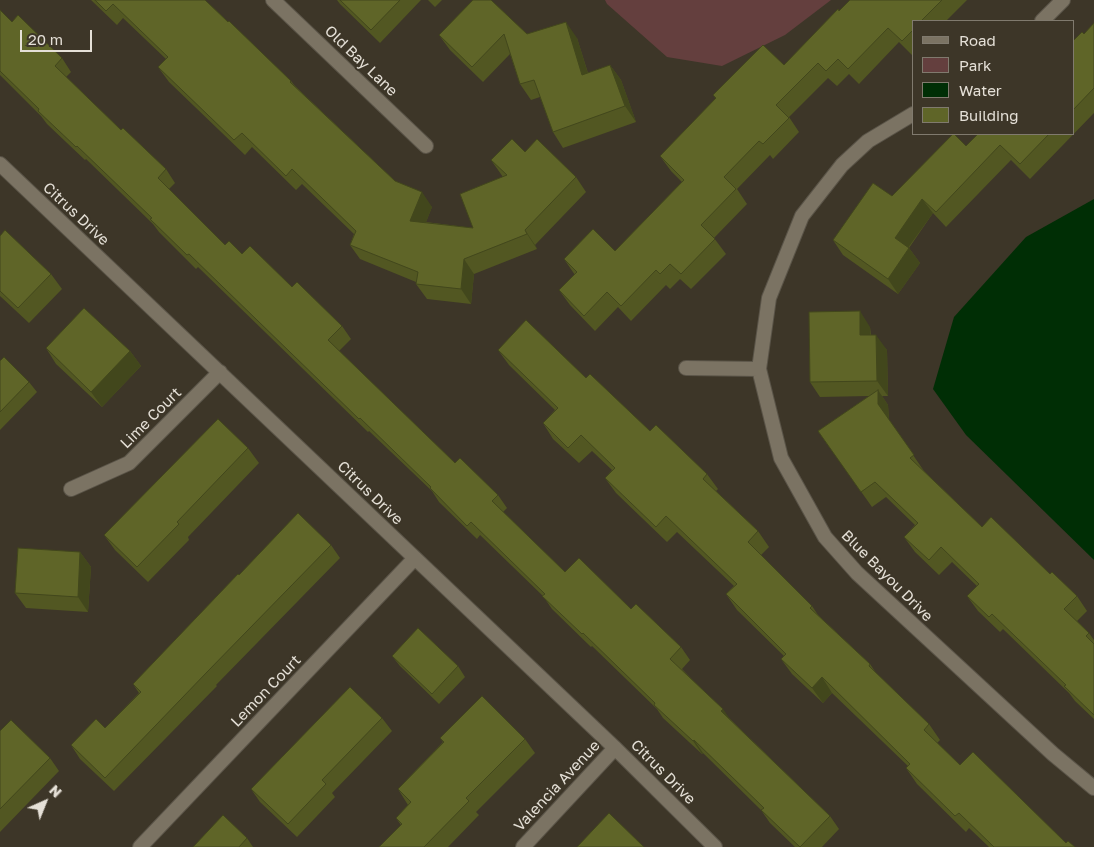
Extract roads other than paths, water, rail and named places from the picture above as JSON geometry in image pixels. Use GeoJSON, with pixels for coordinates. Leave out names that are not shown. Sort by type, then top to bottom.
{"type":"FeatureCollection","features":[{"type":"Feature","properties":{"kind":"street","name":"Old Bay Lane"},"geometry":{"type":"LineString","coordinates":[[273,0],[426,146]]}},
{"type":"Feature","properties":{"kind":"street"},"geometry":{"type":"LineString","coordinates":[[1043,20],[1063,0]]}},
{"type":"Feature","properties":{"kind":"street","name":"Blue Bayou Drive"},"geometry":{"type":"LineString","coordinates":[[912,115],[868,141],[842,165],[802,216],[769,298],[759,369],[781,458],[825,537],[856,573],[1053,754],[1094,788]]}},
{"type":"Feature","properties":{"kind":"street","name":"Citrus Drive"},"geometry":{"type":"LineString","coordinates":[[0,164],[615,748],[715,847]]}},
{"type":"Feature","properties":{"kind":"street"},"geometry":{"type":"LineString","coordinates":[[686,368],[759,369]]}},
{"type":"Feature","properties":{"kind":"street","name":"Lime Court"},"geometry":{"type":"LineString","coordinates":[[72,489],[130,463],[220,372]]}},
{"type":"Feature","properties":{"kind":"street","name":"Lemon Court"},"geometry":{"type":"LineString","coordinates":[[140,847],[415,558]]}},
{"type":"Feature","properties":{"kind":"street","name":"Valencia Avenue"},"geometry":{"type":"LineString","coordinates":[[523,847],[615,748]]}},
{"type":"Feature","properties":{"kind":"water"},"geometry":{"type":"Polygon","coordinates":[[[1094,199],[1094,560],[966,435],[933,389],[954,317],[1026,237],[1094,199]]]}}]}
